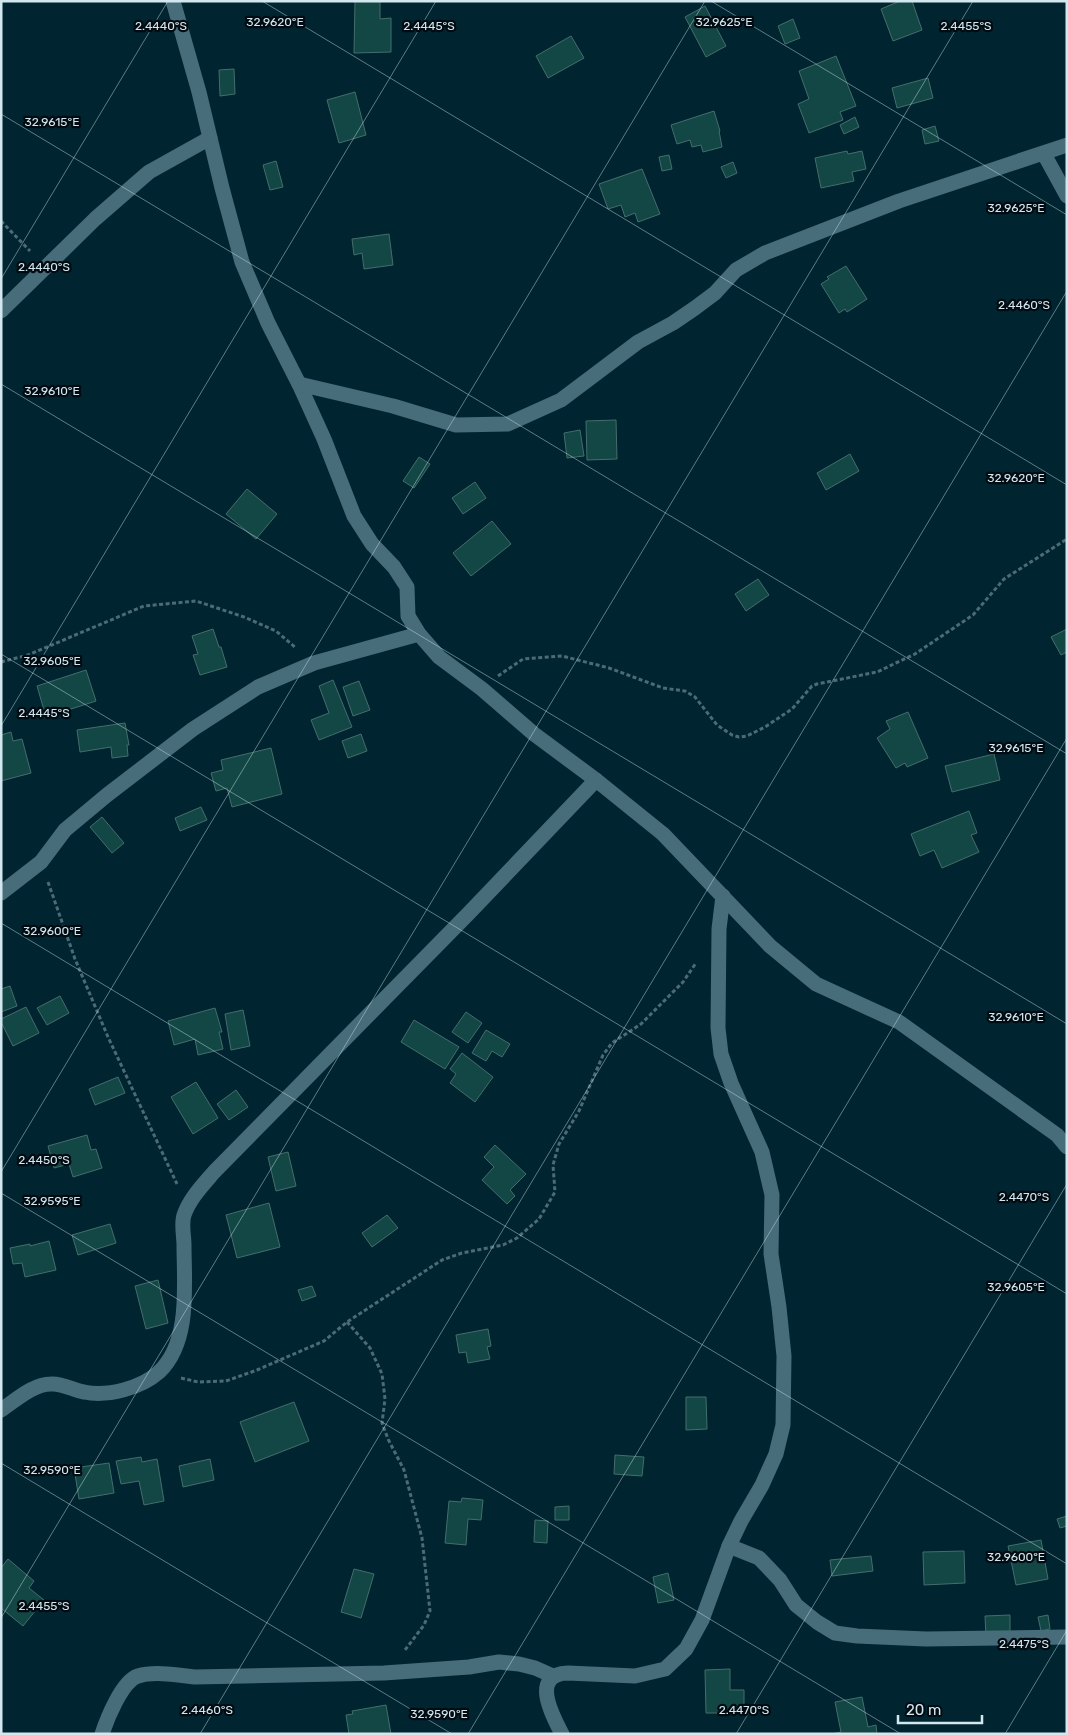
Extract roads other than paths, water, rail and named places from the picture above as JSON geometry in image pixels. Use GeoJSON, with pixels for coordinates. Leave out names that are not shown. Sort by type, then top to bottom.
{"type":"FeatureCollection","features":[{"type":"Feature","properties":{"kind":"street"},"geometry":{"type":"LineString","coordinates":[[173,1],[199,92],[242,262],[268,323],[324,439],[354,516],[372,544],[394,567],[407,588],[408,616],[419,634],[439,657],[482,689],[534,734],[596,780],[663,834],[770,946],[816,984],[899,1022],[1057,1135],[1067,1147]]}},
{"type":"Feature","properties":{"kind":"street"},"geometry":{"type":"LineString","coordinates":[[1,311],[95,219],[150,172],[210,138]]}},
{"type":"Feature","properties":{"kind":"street"},"geometry":{"type":"LineString","coordinates":[[299,384],[394,406],[456,425],[508,424],[561,400],[638,342],[696,308],[715,293],[736,270],[765,253],[899,200],[1067,145]]}},
{"type":"Feature","properties":{"kind":"street"},"geometry":{"type":"LineString","coordinates":[[1044,154],[1067,196]]}},
{"type":"Feature","properties":{"kind":"street"},"geometry":{"type":"LineString","coordinates":[[1,893],[41,862],[65,830],[107,795],[193,729],[258,687],[314,663],[419,634]]}},
{"type":"Feature","properties":{"kind":"street"},"geometry":{"type":"LineString","coordinates":[[1,1410],[25,1393],[45,1385],[52,1384],[84,1392],[104,1394],[141,1383],[159,1372],[173,1352],[182,1329],[184,1310],[184,1217],[193,1196],[214,1172],[469,913],[596,780]]}},
{"type":"Feature","properties":{"kind":"street"},"geometry":{"type":"LineString","coordinates":[[102,1734],[129,1680],[138,1676],[164,1674],[195,1676],[384,1673],[460,1668],[499,1662],[535,1668],[553,1676],[568,1673],[635,1676],[665,1669],[686,1649],[702,1620],[729,1546],[762,1485],[776,1454],[783,1424],[784,1356],[771,1254],[772,1195],[768,1173],[754,1133],[731,1083],[721,1054],[718,1028],[719,929],[723,896]]}},
{"type":"Feature","properties":{"kind":"street"},"geometry":{"type":"LineString","coordinates":[[729,1546],[759,1558],[780,1580],[796,1605],[817,1622],[835,1633],[857,1636],[926,1639],[1067,1637]]}},
{"type":"Feature","properties":{"kind":"street"},"geometry":{"type":"LineString","coordinates":[[553,1676],[548,1686],[546,1697],[562,1734]]}}]}
